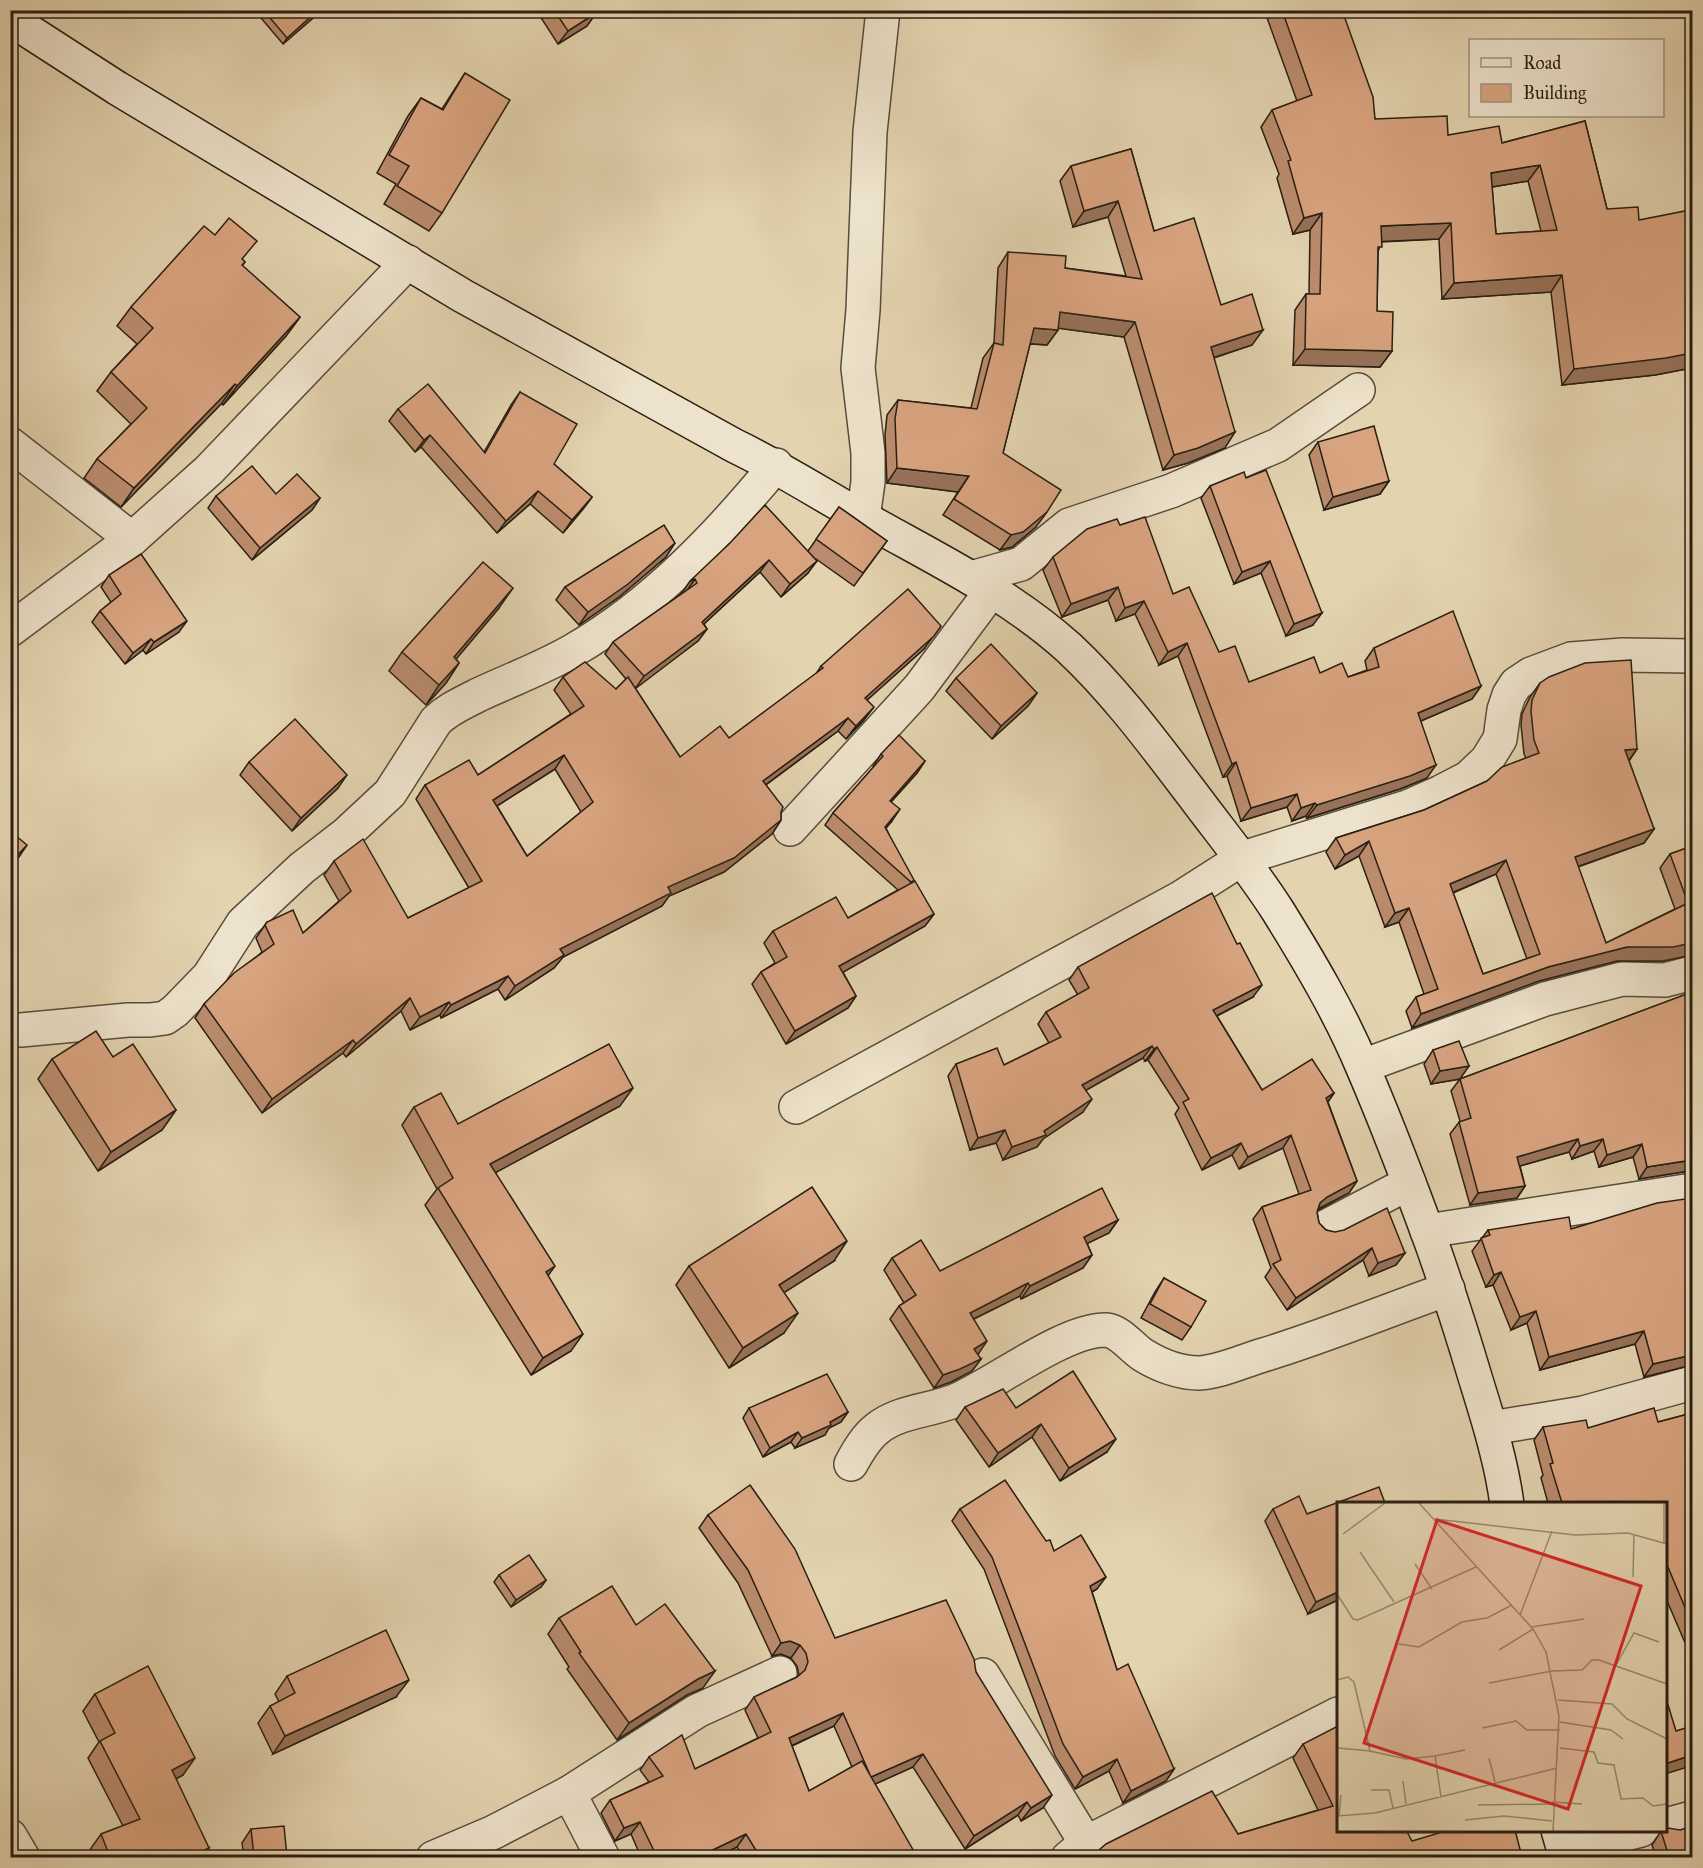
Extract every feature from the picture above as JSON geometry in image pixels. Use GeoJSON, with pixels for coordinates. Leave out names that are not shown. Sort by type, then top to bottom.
{"type":"FeatureCollection","features":[{"type":"Feature","properties":{"kind":"street"},"geometry":{"type":"LineString","coordinates":[[863,518],[868,482],[868,453],[858,368],[863,310],[870,132],[883,10]]}},
{"type":"Feature","properties":{"kind":"street"},"geometry":{"type":"LineString","coordinates":[[10,19],[117,88],[495,314],[735,446],[776,465],[863,518],[982,584],[1046,629],[1070,649],[1146,733],[1243,858],[1278,911],[1332,1005],[1363,1066],[1448,1289],[1491,1428],[1507,1502]]}},
{"type":"Feature","properties":{"kind":"street"},"geometry":{"type":"LineString","coordinates":[[10,630],[132,539],[209,470],[408,262]]}},
{"type":"Feature","properties":{"kind":"street"},"geometry":{"type":"LineString","coordinates":[[790,829],[919,688],[982,584],[1021,564],[1069,525],[1171,491],[1278,445],[1359,390]]}},
{"type":"Feature","properties":{"kind":"street"},"geometry":{"type":"LineString","coordinates":[[10,444],[132,539]]}},
{"type":"Feature","properties":{"kind":"street"},"geometry":{"type":"LineString","coordinates":[[21,1030],[150,1020],[165,1018],[175,1011],[209,976],[243,923],[390,793],[436,721],[443,714],[490,689],[556,660],[618,622],[648,598],[687,561],[750,497],[776,465]]}},
{"type":"Feature","properties":{"kind":"street"},"geometry":{"type":"LineString","coordinates":[[796,1107],[1182,897],[1243,858],[1407,807],[1468,778],[1488,760],[1500,739],[1504,710],[1509,695],[1516,684],[1531,674],[1571,659],[1623,655],[1692,656]]}},
{"type":"Feature","properties":{"kind":"street"},"geometry":{"type":"LineString","coordinates":[[1363,1066],[1545,999],[1622,979],[1665,980],[1692,973]]}},
{"type":"Feature","properties":{"kind":"street"},"geometry":{"type":"LineString","coordinates":[[1327,1226],[1409,1183]]}},
{"type":"Feature","properties":{"kind":"street"},"geometry":{"type":"LineString","coordinates":[[1427,1231],[1692,1190]]}},
{"type":"Feature","properties":{"kind":"street"},"geometry":{"type":"LineString","coordinates":[[851,1464],[863,1443],[878,1428],[894,1419],[959,1399],[1047,1350],[1095,1331],[1108,1330],[1158,1363],[1198,1373],[1300,1344],[1448,1289]]}},
{"type":"Feature","properties":{"kind":"street"},"geometry":{"type":"LineString","coordinates":[[1491,1428],[1583,1413],[1692,1383]]}},
{"type":"Feature","properties":{"kind":"street"},"geometry":{"type":"LineString","coordinates":[[433,1857],[494,1832],[569,1793],[698,1711],[780,1673]]}},
{"type":"Feature","properties":{"kind":"street"},"geometry":{"type":"LineString","coordinates":[[983,1675],[1077,1850],[1337,1715]]}},
{"type":"Feature","properties":{"kind":"street"},"geometry":{"type":"LineString","coordinates":[[569,1793],[603,1857]]}},
{"type":"Feature","properties":{"kind":"street"},"geometry":{"type":"LineString","coordinates":[[1667,1824],[1692,1818]]}},
{"type":"Feature","properties":{"kind":"street"},"geometry":{"type":"LineString","coordinates":[[1562,1846],[1631,1832]]}},
{"type":"Feature","properties":{"kind":"street"},"geometry":{"type":"LineString","coordinates":[[10,1836],[23,1857]]}},
{"type":"Feature","properties":{"kind":"building"},"geometry":{"type":"Polygon","coordinates":[[[267,10],[317,11],[287,38],[265,12],[267,10]]]}},
{"type":"Feature","properties":{"kind":"building"},"geometry":{"type":"Polygon","coordinates":[[[554,10],[594,10],[596,13],[568,31],[554,10]]]}},
{"type":"Feature","properties":{"kind":"building"},"geometry":{"type":"Polygon","coordinates":[[[1282,10],[1342,10],[1373,97],[1375,119],[1447,116],[1448,135],[1499,126],[1502,143],[1585,121],[1607,209],[1638,207],[1639,220],[1690,210],[1692,221],[1692,353],[1574,369],[1562,275],[1454,283],[1451,223],[1381,226],[1382,247],[1378,247],[1377,311],[1393,312],[1392,351],[1305,349],[1306,294],[1320,294],[1322,213],[1304,218],[1288,161],[1291,160],[1272,110],[1312,95],[1282,10]],[[1540,165],[1491,173],[1496,234],[1557,230],[1540,165]]]}},
{"type":"Feature","properties":{"kind":"building"},"geometry":{"type":"Polygon","coordinates":[[[465,73],[510,100],[442,213],[397,186],[409,166],[389,155],[421,98],[443,110],[465,73]]]}},
{"type":"Feature","properties":{"kind":"building"},"geometry":{"type":"Polygon","coordinates":[[[1131,149],[1154,231],[1194,218],[1221,305],[1252,294],[1263,330],[1211,347],[1235,432],[1198,448],[1174,455],[1135,322],[1060,312],[1058,330],[1034,328],[1003,453],[1061,490],[1047,512],[1023,532],[1011,535],[954,499],[969,476],[897,468],[895,419],[898,400],[977,409],[994,343],[1003,345],[1008,252],[1066,256],[1065,268],[1142,279],[1118,201],[1084,211],[1071,166],[1131,149]]]}},
{"type":"Feature","properties":{"kind":"building"},"geometry":{"type":"Polygon","coordinates":[[[229,218],[257,241],[242,259],[245,262],[242,265],[300,317],[237,386],[235,384],[134,488],[97,459],[147,408],[111,372],[153,328],[131,307],[204,226],[215,235],[229,218]]]}},
{"type":"Feature","properties":{"kind":"building"},"geometry":{"type":"Polygon","coordinates":[[[428,384],[485,453],[520,392],[577,424],[554,464],[592,497],[572,520],[538,491],[506,521],[430,435],[424,440],[398,409],[428,384]]]}},
{"type":"Feature","properties":{"kind":"building"},"geometry":{"type":"Polygon","coordinates":[[[1374,426],[1389,481],[1333,497],[1318,442],[1374,426]]]}},
{"type":"Feature","properties":{"kind":"building"},"geometry":{"type":"Polygon","coordinates":[[[252,466],[276,494],[297,474],[320,498],[260,548],[216,496],[252,466]]]}},
{"type":"Feature","properties":{"kind":"building"},"geometry":{"type":"Polygon","coordinates":[[[1266,470],[1322,613],[1294,624],[1270,561],[1242,572],[1210,486],[1244,472],[1246,478],[1266,470]]]}},
{"type":"Feature","properties":{"kind":"building"},"geometry":{"type":"Polygon","coordinates":[[[765,505],[817,561],[790,584],[769,560],[702,622],[707,629],[644,676],[613,642],[697,583],[695,579],[690,581],[765,505]]]}},
{"type":"Feature","properties":{"kind":"building"},"geometry":{"type":"Polygon","coordinates":[[[839,507],[887,541],[863,573],[816,539],[839,507]]]}},
{"type":"Feature","properties":{"kind":"building"},"geometry":{"type":"Polygon","coordinates":[[[1145,517],[1173,594],[1189,587],[1219,652],[1235,646],[1249,682],[1314,657],[1320,673],[1342,663],[1348,677],[1379,667],[1374,648],[1453,611],[1481,686],[1418,713],[1436,765],[1410,776],[1317,805],[1315,803],[1301,808],[1297,794],[1251,808],[1236,762],[1232,764],[1187,643],[1168,652],[1144,601],[1125,608],[1118,587],[1071,604],[1053,557],[1087,529],[1117,519],[1120,525],[1145,517]]]}},
{"type":"Feature","properties":{"kind":"building"},"geometry":{"type":"Polygon","coordinates":[[[664,525],[675,543],[628,584],[588,612],[565,587],[664,525]]]}},
{"type":"Feature","properties":{"kind":"building"},"geometry":{"type":"Polygon","coordinates":[[[141,554],[187,621],[154,642],[151,639],[133,653],[100,611],[121,594],[109,575],[141,554]]]}},
{"type":"Feature","properties":{"kind":"building"},"geometry":{"type":"Polygon","coordinates":[[[483,562],[513,588],[454,657],[459,663],[439,685],[402,652],[483,562]]]}},
{"type":"Feature","properties":{"kind":"building"},"geometry":{"type":"Polygon","coordinates":[[[908,589],[941,626],[934,636],[865,698],[874,707],[856,726],[848,718],[763,781],[783,807],[781,820],[734,858],[668,887],[671,893],[560,949],[564,955],[515,986],[508,976],[451,1005],[449,1002],[420,1017],[410,998],[356,1044],[353,1040],[272,1099],[204,1004],[234,973],[274,944],[265,925],[267,922],[293,910],[303,933],[351,891],[334,861],[363,839],[408,918],[482,881],[425,785],[469,760],[478,775],[584,706],[563,677],[585,662],[616,689],[628,677],[680,757],[720,726],[729,738],[823,668],[821,666],[908,589]],[[564,755],[493,800],[527,856],[593,802],[564,755]]]}},
{"type":"Feature","properties":{"kind":"building"},"geometry":{"type":"Polygon","coordinates":[[[991,644],[1037,693],[1001,726],[956,678],[991,644]]]}},
{"type":"Feature","properties":{"kind":"building"},"geometry":{"type":"Polygon","coordinates":[[[1631,660],[1637,749],[1625,750],[1654,829],[1575,857],[1606,943],[1688,903],[1670,854],[1692,846],[1692,943],[1673,947],[1627,947],[1548,967],[1421,1014],[1416,997],[1438,989],[1409,908],[1395,913],[1369,841],[1345,855],[1336,838],[1424,810],[1487,781],[1502,767],[1539,753],[1534,740],[1531,711],[1532,700],[1540,683],[1549,677],[1585,663],[1631,660]],[[1506,860],[1450,884],[1483,974],[1540,954],[1506,860]]]}},
{"type":"Feature","properties":{"kind":"building"},"geometry":{"type":"Polygon","coordinates":[[[295,719],[347,775],[301,818],[249,762],[295,719]]]}},
{"type":"Feature","properties":{"kind":"building"},"geometry":{"type":"Polygon","coordinates":[[[899,735],[925,761],[890,801],[900,809],[885,827],[914,880],[911,882],[833,813],[899,735]]]}},
{"type":"Feature","properties":{"kind":"building"},"geometry":{"type":"Polygon","coordinates":[[[10,831],[27,845],[10,863],[10,831]]]}},
{"type":"Feature","properties":{"kind":"building"},"geometry":{"type":"Polygon","coordinates":[[[915,881],[934,914],[839,966],[856,996],[795,1031],[761,972],[787,957],[773,931],[836,897],[848,918],[915,881]]]}},
{"type":"Feature","properties":{"kind":"building"},"geometry":{"type":"Polygon","coordinates":[[[1212,893],[1237,944],[1240,943],[1262,985],[1213,1010],[1262,1090],[1312,1059],[1334,1093],[1326,1098],[1357,1181],[1320,1203],[1317,1212],[1319,1223],[1326,1230],[1335,1232],[1344,1230],[1387,1208],[1405,1253],[1378,1263],[1372,1248],[1296,1298],[1273,1264],[1281,1260],[1262,1207],[1311,1190],[1291,1135],[1248,1157],[1241,1143],[1211,1158],[1183,1102],[1189,1099],[1157,1047],[1154,1049],[1152,1046],[1082,1085],[1092,1099],[1044,1131],[1046,1135],[1012,1147],[1005,1130],[978,1138],[956,1064],[997,1048],[1004,1065],[1061,1037],[1046,1012],[1089,988],[1078,967],[1212,893]]]}},
{"type":"Feature","properties":{"kind":"building"},"geometry":{"type":"Polygon","coordinates":[[[1692,992],[1692,1160],[1647,1167],[1642,1144],[1607,1155],[1603,1139],[1580,1146],[1578,1139],[1517,1157],[1525,1186],[1478,1193],[1459,1122],[1471,1118],[1460,1079],[1692,992]]]}},
{"type":"Feature","properties":{"kind":"building"},"geometry":{"type":"Polygon","coordinates":[[[96,1031],[113,1057],[133,1044],[176,1110],[111,1152],[52,1059],[96,1031]]]}},
{"type":"Feature","properties":{"kind":"building"},"geometry":{"type":"Polygon","coordinates":[[[1459,1041],[1469,1066],[1440,1071],[1433,1050],[1459,1041]]]}},
{"type":"Feature","properties":{"kind":"building"},"geometry":{"type":"Polygon","coordinates":[[[609,1044],[633,1088],[490,1164],[555,1266],[546,1272],[583,1334],[543,1358],[438,1188],[453,1178],[414,1107],[441,1093],[458,1124],[609,1044]]]}},
{"type":"Feature","properties":{"kind":"building"},"geometry":{"type":"Polygon","coordinates":[[[812,1187],[847,1241],[779,1285],[798,1313],[743,1348],[689,1266],[812,1187]]]}},
{"type":"Feature","properties":{"kind":"building"},"geometry":{"type":"Polygon","coordinates":[[[1102,1188],[1118,1220],[1084,1237],[1092,1255],[1030,1286],[1028,1283],[970,1313],[987,1341],[974,1349],[981,1359],[943,1375],[899,1306],[916,1295],[892,1258],[921,1240],[940,1271],[1102,1188]]]}},
{"type":"Feature","properties":{"kind":"building"},"geometry":{"type":"Polygon","coordinates":[[[1692,1198],[1692,1269],[1689,1270],[1692,1293],[1692,1355],[1653,1364],[1644,1331],[1549,1357],[1536,1311],[1520,1317],[1501,1272],[1494,1275],[1481,1238],[1490,1235],[1488,1230],[1569,1217],[1571,1229],[1657,1203],[1692,1198]]]}},
{"type":"Feature","properties":{"kind":"building"},"geometry":{"type":"Polygon","coordinates":[[[1164,1278],[1206,1301],[1191,1327],[1150,1304],[1164,1278]]]}},
{"type":"Feature","properties":{"kind":"building"},"geometry":{"type":"Polygon","coordinates":[[[1073,1371],[1116,1439],[1069,1468],[1041,1424],[998,1453],[965,1407],[1003,1389],[1016,1408],[1073,1371]]]}},
{"type":"Feature","properties":{"kind":"building"},"geometry":{"type":"Polygon","coordinates":[[[827,1374],[848,1412],[830,1422],[831,1425],[802,1438],[798,1432],[770,1448],[749,1408],[827,1374]]]}},
{"type":"Feature","properties":{"kind":"building"},"geometry":{"type":"Polygon","coordinates":[[[1654,1408],[1658,1422],[1692,1413],[1692,1624],[1667,1565],[1667,1502],[1562,1502],[1550,1464],[1553,1463],[1543,1427],[1586,1420],[1588,1428],[1654,1408]]]}},
{"type":"Feature","properties":{"kind":"building"},"geometry":{"type":"Polygon","coordinates":[[[1005,1480],[1046,1541],[1050,1540],[1054,1551],[1081,1535],[1106,1577],[1090,1586],[1117,1670],[1128,1664],[1174,1769],[1131,1791],[1117,1759],[1083,1777],[1063,1744],[992,1557],[960,1509],[1005,1480]]]}},
{"type":"Feature","properties":{"kind":"building"},"geometry":{"type":"Polygon","coordinates":[[[750,1485],[795,1549],[835,1638],[946,1600],[974,1659],[976,1672],[1052,1795],[1031,1808],[1027,1802],[974,1836],[923,1754],[871,1777],[916,1855],[912,1857],[760,1857],[746,1834],[698,1857],[657,1857],[640,1822],[624,1828],[610,1800],[663,1776],[649,1757],[682,1735],[695,1769],[771,1732],[754,1697],[797,1677],[805,1670],[808,1662],[806,1653],[800,1645],[790,1641],[781,1643],[748,1570],[708,1515],[750,1485]],[[843,1713],[789,1738],[809,1791],[862,1761],[870,1776],[843,1713]]]}},
{"type":"Feature","properties":{"kind":"building"},"geometry":{"type":"Polygon","coordinates":[[[1379,1487],[1385,1502],[1339,1502],[1379,1487]]]}},
{"type":"Feature","properties":{"kind":"building"},"geometry":{"type":"Polygon","coordinates":[[[1299,1496],[1307,1514],[1337,1503],[1337,1592],[1316,1602],[1273,1509],[1299,1496]]]}},
{"type":"Feature","properties":{"kind":"building"},"geometry":{"type":"Polygon","coordinates":[[[529,1555],[546,1580],[516,1600],[499,1575],[529,1555]]]}},
{"type":"Feature","properties":{"kind":"building"},"geometry":{"type":"Polygon","coordinates":[[[612,1586],[636,1625],[665,1604],[715,1671],[698,1679],[629,1723],[579,1653],[581,1652],[559,1618],[612,1586]]]}},
{"type":"Feature","properties":{"kind":"building"},"geometry":{"type":"Polygon","coordinates":[[[386,1630],[409,1680],[285,1736],[270,1706],[295,1693],[287,1676],[386,1630]]]}},
{"type":"Feature","properties":{"kind":"building"},"geometry":{"type":"Polygon","coordinates":[[[148,1666],[195,1758],[172,1770],[209,1848],[190,1857],[173,1857],[171,1854],[163,1857],[110,1857],[101,1834],[140,1819],[100,1741],[115,1733],[95,1694],[148,1666]]]}},
{"type":"Feature","properties":{"kind":"building"},"geometry":{"type":"Polygon","coordinates":[[[1667,1702],[1676,1731],[1692,1726],[1692,1755],[1667,1763],[1667,1702]]]}},
{"type":"Feature","properties":{"kind":"building"},"geometry":{"type":"Polygon","coordinates":[[[1337,1727],[1337,1832],[1407,1832],[1412,1841],[1442,1832],[1516,1832],[1522,1857],[1091,1857],[1106,1844],[1212,1791],[1238,1834],[1333,1806],[1303,1744],[1337,1727]]]}},
{"type":"Feature","properties":{"kind":"building"},"geometry":{"type":"Polygon","coordinates":[[[284,1826],[287,1857],[254,1857],[251,1829],[284,1826]]]}},
{"type":"Feature","properties":{"kind":"building"},"geometry":{"type":"Polygon","coordinates":[[[1692,1826],[1692,1857],[1669,1857],[1661,1832],[1667,1832],[1668,1828],[1680,1830],[1692,1826]]]}}]}
